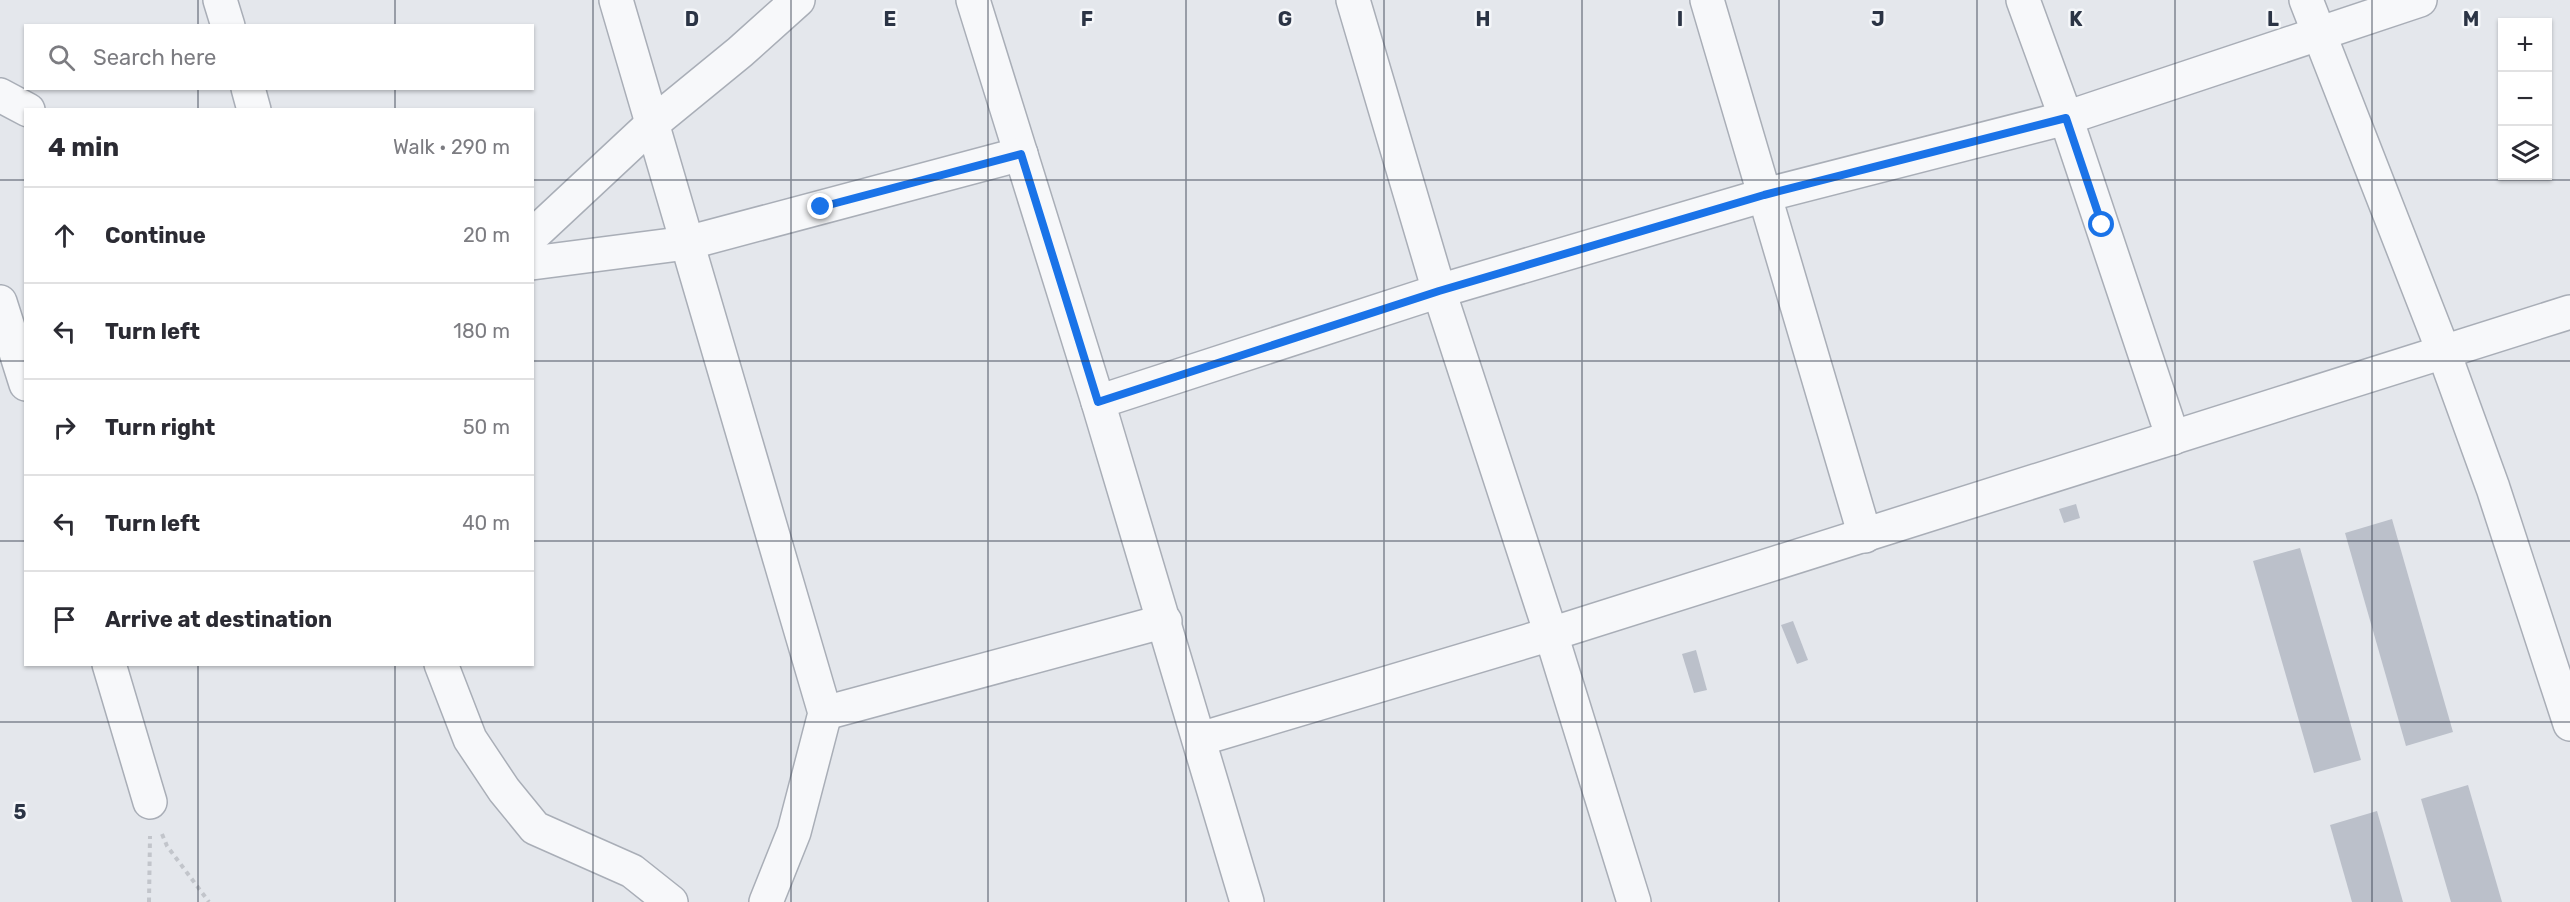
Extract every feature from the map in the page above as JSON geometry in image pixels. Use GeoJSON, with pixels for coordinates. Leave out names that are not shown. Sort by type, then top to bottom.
{"type":"FeatureCollection","features":[{"type":"Feature","properties":{"kind":"street"},"geometry":{"type":"LineString","coordinates":[[220,0],[227,24]]}},
{"type":"Feature","properties":{"kind":"street"},"geometry":{"type":"LineString","coordinates":[[616,0],[825,713],[794,832],[766,902]]}},
{"type":"Feature","properties":{"kind":"street"},"geometry":{"type":"LineString","coordinates":[[534,234],[652,124],[740,52],[798,0]]}},
{"type":"Feature","properties":{"kind":"street"},"geometry":{"type":"LineString","coordinates":[[973,0],[1165,621],[1247,902]]}},
{"type":"Feature","properties":{"kind":"street"},"geometry":{"type":"LineString","coordinates":[[1353,0],[1439,291],[1551,634],[1635,902]]}},
{"type":"Feature","properties":{"kind":"street"},"geometry":{"type":"LineString","coordinates":[[1707,0],[1865,536]]}},
{"type":"Feature","properties":{"kind":"street"},"geometry":{"type":"LineString","coordinates":[[2023,0],[2066,118],[2173,438]]}},
{"type":"Feature","properties":{"kind":"street"},"geometry":{"type":"LineString","coordinates":[[2307,0],[2444,352],[2493,488],[2570,724]]}},
{"type":"Feature","properties":{"kind":"street"},"geometry":{"type":"LineString","coordinates":[[1098,402],[1439,291],[1764,195],[2066,118],[2420,0]]}},
{"type":"Feature","properties":{"kind":"street"},"geometry":{"type":"LineString","coordinates":[[249,90],[253,108]]}},
{"type":"Feature","properties":{"kind":"street"},"geometry":{"type":"LineString","coordinates":[[0,95],[24,108]]}},
{"type":"Feature","properties":{"kind":"street"},"geometry":{"type":"LineString","coordinates":[[534,263],[687,243],[1021,154]]}},
{"type":"Feature","properties":{"kind":"street"},"geometry":{"type":"LineString","coordinates":[[0,302],[6,339],[24,380]]}},
{"type":"Feature","properties":{"kind":"street"},"geometry":{"type":"LineString","coordinates":[[1200,738],[1551,634],[2570,312]]}},
{"type":"Feature","properties":{"kind":"street"},"geometry":{"type":"LineString","coordinates":[[825,713],[1165,621]]}},
{"type":"Feature","properties":{"kind":"street"},"geometry":{"type":"LineString","coordinates":[[110,666],[150,802]]}},
{"type":"Feature","properties":{"kind":"street"},"geometry":{"type":"LineString","coordinates":[[442,666],[470,739],[504,790],[535,828],[632,871],[671,902]]}},
{"type":"Feature","properties":{"kind":"path"},"geometry":{"type":"LineString","coordinates":[[149,902],[150,802]]}},
{"type":"Feature","properties":{"kind":"path"},"geometry":{"type":"LineString","coordinates":[[150,802],[167,846],[209,902]]}},
{"type":"Feature","properties":{"kind":"building"},"geometry":{"type":"Polygon","coordinates":[[[2076,504],[2080,518],[2064,523],[2059,509],[2076,504]]]}},
{"type":"Feature","properties":{"kind":"building"},"geometry":{"type":"Polygon","coordinates":[[[2392,519],[2453,732],[2406,746],[2345,533],[2392,519]]]}},
{"type":"Feature","properties":{"kind":"building"},"geometry":{"type":"Polygon","coordinates":[[[2300,548],[2361,760],[2314,773],[2253,561],[2300,548]]]}},
{"type":"Feature","properties":{"kind":"building"},"geometry":{"type":"Polygon","coordinates":[[[1793,621],[1808,660],[1797,664],[1781,625],[1793,621]]]}},
{"type":"Feature","properties":{"kind":"building"},"geometry":{"type":"Polygon","coordinates":[[[1696,650],[1707,690],[1694,693],[1682,654],[1696,650]]]}},
{"type":"Feature","properties":{"kind":"building"},"geometry":{"type":"Polygon","coordinates":[[[2468,785],[2502,902],[2451,902],[2421,799],[2468,785]]]}},
{"type":"Feature","properties":{"kind":"building"},"geometry":{"type":"Polygon","coordinates":[[[2377,811],[2403,902],[2352,902],[2330,825],[2377,811]]]}},
{"type":"Feature","properties":{"kind":"route"},"geometry":{"type":"LineString","coordinates":[[821,207],[1021,154],[1098,402],[1439,291],[1764,195],[2066,118],[2102,225]]}}]}
